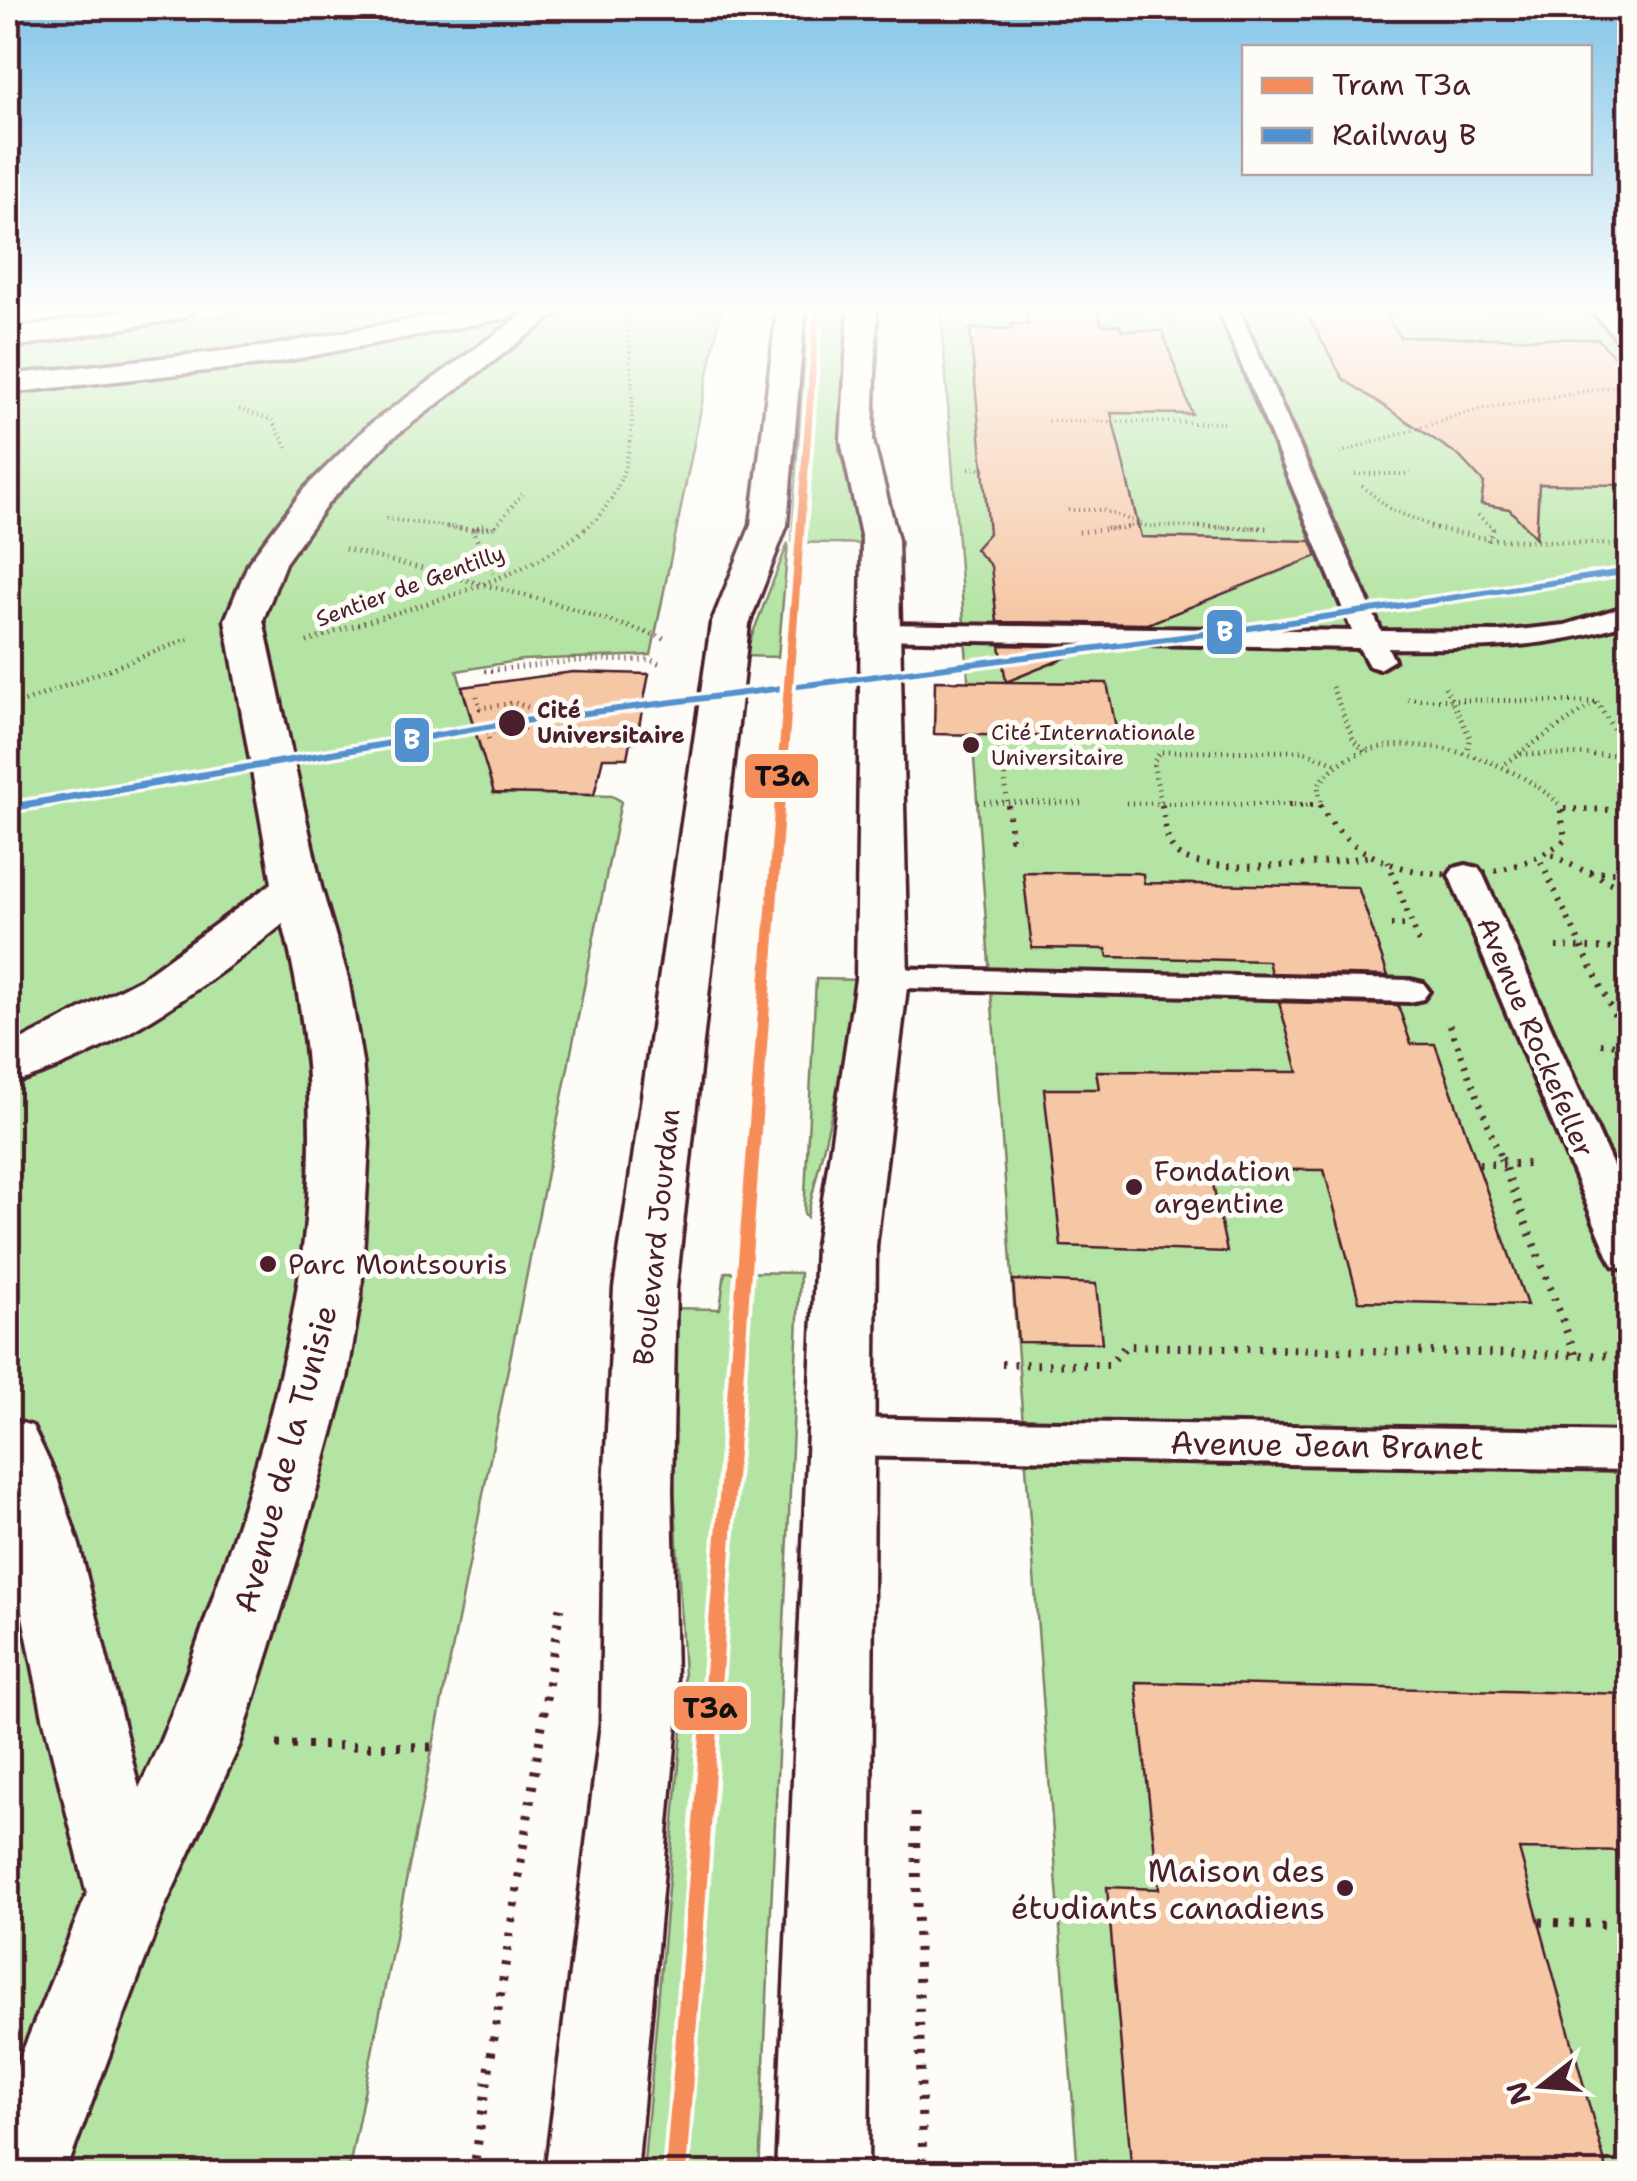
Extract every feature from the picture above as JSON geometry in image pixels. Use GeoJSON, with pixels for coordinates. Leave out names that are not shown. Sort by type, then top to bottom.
{"type":"FeatureCollection","features":[{"type":"Feature","properties":{"kind":"main road"},"geometry":{"type":"LineString","coordinates":[[244,620],[260,577],[286,532],[380,432],[408,412]]}},
{"type":"Feature","properties":{"kind":"main road","name":"Boulevard Jourdan"},"geometry":{"type":"LineString","coordinates":[[592,2174],[640,1723],[638,1490],[645,1288],[728,639],[770,526],[781,412]]}},
{"type":"Feature","properties":{"kind":"main road"},"geometry":{"type":"LineString","coordinates":[[822,2174],[846,1246],[882,979],[880,540],[858,441],[859,412]]}},
{"type":"Feature","properties":{"kind":"main road","name":"Avenue de la Tunisie"},"geometry":{"type":"LineString","coordinates":[[18,2174],[128,1894],[201,1744],[266,1547],[314,1379],[336,1236],[341,1143],[335,1061],[322,978],[297,886],[244,620]]}},
{"type":"Feature","properties":{"kind":"main road"},"geometry":{"type":"LineString","coordinates":[[8,1067],[125,1011],[177,979],[297,886]]}},
{"type":"Feature","properties":{"kind":"main road"},"geometry":{"type":"LineString","coordinates":[[8,1445],[30,1492],[50,1556],[81,1715],[128,1894]]}},
{"type":"Feature","properties":{"kind":"lane"},"geometry":{"type":"LineString","coordinates":[[1273,412],[1383,668]]}},
{"type":"Feature","properties":{"kind":"lane"},"geometry":{"type":"LineString","coordinates":[[880,632],[1370,640],[1502,649],[1570,633],[1630,613]]}},
{"type":"Feature","properties":{"kind":"lane","name":"Avenue Rockefeller"},"geometry":{"type":"LineString","coordinates":[[1466,875],[1630,1255]]}},
{"type":"Feature","properties":{"kind":"lane"},"geometry":{"type":"LineString","coordinates":[[882,979],[1410,992]]}},
{"type":"Feature","properties":{"kind":"lane","name":"Avenue Jean Branet"},"geometry":{"type":"LineString","coordinates":[[842,1437],[1630,1450]]}},
{"type":"Feature","properties":{"kind":"path"},"geometry":{"type":"LineString","coordinates":[[245,412],[272,420],[285,440],[296,473],[317,496]]}},
{"type":"Feature","properties":{"kind":"path","name":"Sentier de Gentilly"},"geometry":{"type":"LineString","coordinates":[[251,666],[358,620],[495,576],[580,534],[595,521],[622,474],[631,438],[630,412]]}},
{"type":"Feature","properties":{"kind":"path"},"geometry":{"type":"LineString","coordinates":[[1298,472],[1370,437],[1479,412]]}},
{"type":"Feature","properties":{"kind":"path"},"geometry":{"type":"LineString","coordinates":[[1048,421],[1278,423]]}},
{"type":"Feature","properties":{"kind":"path"},"geometry":{"type":"LineString","coordinates":[[969,468],[986,468]]}},
{"type":"Feature","properties":{"kind":"path"},"geometry":{"type":"LineString","coordinates":[[1351,474],[1376,499],[1428,524],[1488,541],[1630,545]]}},
{"type":"Feature","properties":{"kind":"path"},"geometry":{"type":"LineString","coordinates":[[1364,474],[1413,474]]}},
{"type":"Feature","properties":{"kind":"path"},"geometry":{"type":"LineString","coordinates":[[386,519],[472,530],[495,527],[522,494]]}},
{"type":"Feature","properties":{"kind":"path"},"geometry":{"type":"LineString","coordinates":[[1068,510],[1102,510],[1142,526]]}},
{"type":"Feature","properties":{"kind":"path"},"geometry":{"type":"LineString","coordinates":[[1478,515],[1495,528],[1488,541]]}},
{"type":"Feature","properties":{"kind":"path"},"geometry":{"type":"LineString","coordinates":[[472,530],[485,524]]}},
{"type":"Feature","properties":{"kind":"path"},"geometry":{"type":"LineString","coordinates":[[1079,532],[1142,526],[1253,528]]}},
{"type":"Feature","properties":{"kind":"path"},"geometry":{"type":"LineString","coordinates":[[472,530],[495,576]]}},
{"type":"Feature","properties":{"kind":"path"},"geometry":{"type":"LineString","coordinates":[[286,532],[551,602],[668,638]]}},
{"type":"Feature","properties":{"kind":"path"},"geometry":{"type":"LineString","coordinates":[[8,708],[244,620]]}},
{"type":"Feature","properties":{"kind":"path"},"geometry":{"type":"LineString","coordinates":[[486,672],[576,661],[651,660],[661,664]]}},
{"type":"Feature","properties":{"kind":"path"},"geometry":{"type":"LineString","coordinates":[[1334,691],[1354,741],[1365,752]]}},
{"type":"Feature","properties":{"kind":"path"},"geometry":{"type":"LineString","coordinates":[[477,696],[480,708],[515,703],[539,711],[522,728],[487,733],[489,741]]}},
{"type":"Feature","properties":{"kind":"path"},"geometry":{"type":"LineString","coordinates":[[1467,752],[1470,737],[1449,696],[1597,702]]}},
{"type":"Feature","properties":{"kind":"path"},"geometry":{"type":"LineString","coordinates":[[1506,763],[1597,702]]}},
{"type":"Feature","properties":{"kind":"path"},"geometry":{"type":"LineString","coordinates":[[1597,702],[1629,755]]}},
{"type":"Feature","properties":{"kind":"path"},"geometry":{"type":"LineString","coordinates":[[1564,809],[1565,840],[1552,855],[1507,872],[1466,875],[1375,855],[1329,823],[1318,805],[1317,790],[1323,776],[1336,764],[1365,752],[1413,746],[1467,752],[1506,763],[1533,779],[1564,809],[1630,810]]}},
{"type":"Feature","properties":{"kind":"path"},"geometry":{"type":"LineString","coordinates":[[1336,764],[1302,751],[1160,752],[1153,763],[1170,846],[1194,862],[1334,865],[1375,855]]}},
{"type":"Feature","properties":{"kind":"path"},"geometry":{"type":"LineString","coordinates":[[1519,754],[1629,755]]}},
{"type":"Feature","properties":{"kind":"path"},"geometry":{"type":"LineString","coordinates":[[1013,768],[1004,768],[1008,820],[1011,838],[1020,838]]}},
{"type":"Feature","properties":{"kind":"path"},"geometry":{"type":"LineString","coordinates":[[1006,784],[1015,784]]}},
{"type":"Feature","properties":{"kind":"path"},"geometry":{"type":"LineString","coordinates":[[978,802],[1086,803]]}},
{"type":"Feature","properties":{"kind":"path"},"geometry":{"type":"LineString","coordinates":[[1126,803],[1318,805]]}},
{"type":"Feature","properties":{"kind":"path"},"geometry":{"type":"LineString","coordinates":[[1008,820],[1018,820]]}},
{"type":"Feature","properties":{"kind":"path"},"geometry":{"type":"LineString","coordinates":[[1552,855],[1630,892]]}},
{"type":"Feature","properties":{"kind":"path"},"geometry":{"type":"LineString","coordinates":[[1388,859],[1420,945]]}},
{"type":"Feature","properties":{"kind":"path"},"geometry":{"type":"LineString","coordinates":[[1541,862],[1630,1048]]}},
{"type":"Feature","properties":{"kind":"path"},"geometry":{"type":"LineString","coordinates":[[1586,872],[1630,872]]}},
{"type":"Feature","properties":{"kind":"path"},"geometry":{"type":"LineString","coordinates":[[1391,925],[1412,925]]}},
{"type":"Feature","properties":{"kind":"path"},"geometry":{"type":"LineString","coordinates":[[1447,1018],[1576,1356]]}},
{"type":"Feature","properties":{"kind":"path"},"geometry":{"type":"LineString","coordinates":[[1002,1364],[1108,1365],[1126,1346],[1630,1356]]}},
{"type":"Feature","properties":{"kind":"path"},"geometry":{"type":"LineString","coordinates":[[473,2174],[563,1584]]}},
{"type":"Feature","properties":{"kind":"path"},"geometry":{"type":"LineString","coordinates":[[201,1744],[432,1747]]}},
{"type":"Feature","properties":{"kind":"path"},"geometry":{"type":"LineString","coordinates":[[1540,1922],[1630,1925]]}},
{"type":"Feature","properties":{"kind":"green space","name":"Parc Montsouris"},"geometry":{"type":"Polygon","coordinates":[[[8,412],[700,412],[651,655],[522,660],[457,671],[481,753],[495,752],[500,769],[493,793],[612,796],[621,801],[348,2173],[8,2174],[8,412]]]}},
{"type":"Feature","properties":{"kind":"green space"},"geometry":{"type":"Polygon","coordinates":[[[800,412],[841,412],[839,449],[867,544],[792,542],[800,412]]]}},
{"type":"Feature","properties":{"kind":"green space"},"geometry":{"type":"Polygon","coordinates":[[[948,412],[1629,412],[1629,2173],[1078,2173],[948,412]]]}},
{"type":"Feature","properties":{"kind":"green space"},"geometry":{"type":"Polygon","coordinates":[[[788,543],[778,657],[744,656],[788,543]]]}},
{"type":"Feature","properties":{"kind":"green space"},"geometry":{"type":"Polygon","coordinates":[[[816,979],[863,980],[807,1217],[804,1214],[816,979]]]}},
{"type":"Feature","properties":{"kind":"green space"},"geometry":{"type":"Polygon","coordinates":[[[725,1272],[800,1273],[759,2173],[643,2174],[685,1696],[665,1308],[720,1309],[725,1272]]]}},
{"type":"Feature","properties":{"kind":"building"},"geometry":{"type":"Polygon","coordinates":[[[978,412],[1191,412],[1111,413],[1141,537],[1311,541],[1317,556],[1148,624],[997,622],[991,566],[975,549],[989,533],[978,412]]]}},
{"type":"Feature","properties":{"kind":"building"},"geometry":{"type":"Polygon","coordinates":[[[1393,412],[1630,412],[1630,485],[1539,484],[1536,538],[1509,509],[1481,504],[1484,483],[1458,455],[1393,412]]]}},
{"type":"Feature","properties":{"kind":"building"},"geometry":{"type":"Polygon","coordinates":[[[1000,645],[1092,647],[1006,682],[1000,645]]]}},
{"type":"Feature","properties":{"kind":"building"},"geometry":{"type":"Polygon","coordinates":[[[573,672],[649,674],[636,742],[630,742],[627,758],[603,758],[594,795],[494,793],[462,687],[573,672]]]}},
{"type":"Feature","properties":{"kind":"building"},"geometry":{"type":"Polygon","coordinates":[[[935,681],[1107,683],[1118,738],[934,734],[935,681]]]}},
{"type":"Feature","properties":{"kind":"building"},"geometry":{"type":"Polygon","coordinates":[[[1023,872],[1138,873],[1143,874],[1144,883],[1358,887],[1388,976],[1271,973],[1268,961],[1108,957],[1106,949],[1032,948],[1023,872]]]}},
{"type":"Feature","properties":{"kind":"building","name":"Fondation argentine"},"geometry":{"type":"Polygon","coordinates":[[[1279,1002],[1398,1005],[1411,1044],[1435,1044],[1527,1305],[1359,1301],[1324,1170],[1210,1169],[1227,1252],[1061,1246],[1044,1089],[1099,1089],[1096,1071],[1298,1072],[1279,1002]]]}},
{"type":"Feature","properties":{"kind":"building"},"geometry":{"type":"Polygon","coordinates":[[[1013,1280],[1096,1284],[1102,1343],[1018,1342],[1013,1280]]]}},
{"type":"Feature","properties":{"kind":"building","name":"Maison des étudiants canadiens"},"geometry":{"type":"Polygon","coordinates":[[[1136,1682],[1630,1694],[1630,1851],[1519,1849],[1608,2174],[1132,2174],[1107,1887],[1159,1889],[1136,1682]]]}},
{"type":"Feature","properties":{"kind":"tram line","name":"T3a"},"geometry":{"type":"LineString","coordinates":[[675,2174],[809,412]]}},
{"type":"Feature","properties":{"kind":"rail line","name":"B"},"geometry":{"type":"LineString","coordinates":[[8,808],[516,722],[1237,630],[1630,571]]}},
{"type":"Feature","properties":{"kind":"place","name":"Cité Universitaire"},"geometry":{"type":"Point","coordinates":[512,723]}},
{"type":"Feature","properties":{"kind":"place","name":"Cité Internationale Universitaire"},"geometry":{"type":"Point","coordinates":[971,745]}},
{"type":"Feature","properties":{"kind":"place","name":"Fondation argentine"},"geometry":{"type":"Point","coordinates":[1134,1187]}},
{"type":"Feature","properties":{"kind":"place","name":"Parc Montsouris"},"geometry":{"type":"Point","coordinates":[268,1264]}},
{"type":"Feature","properties":{"kind":"place","name":"Maison des étudiants canadiens"},"geometry":{"type":"Point","coordinates":[1345,1888]}}]}
